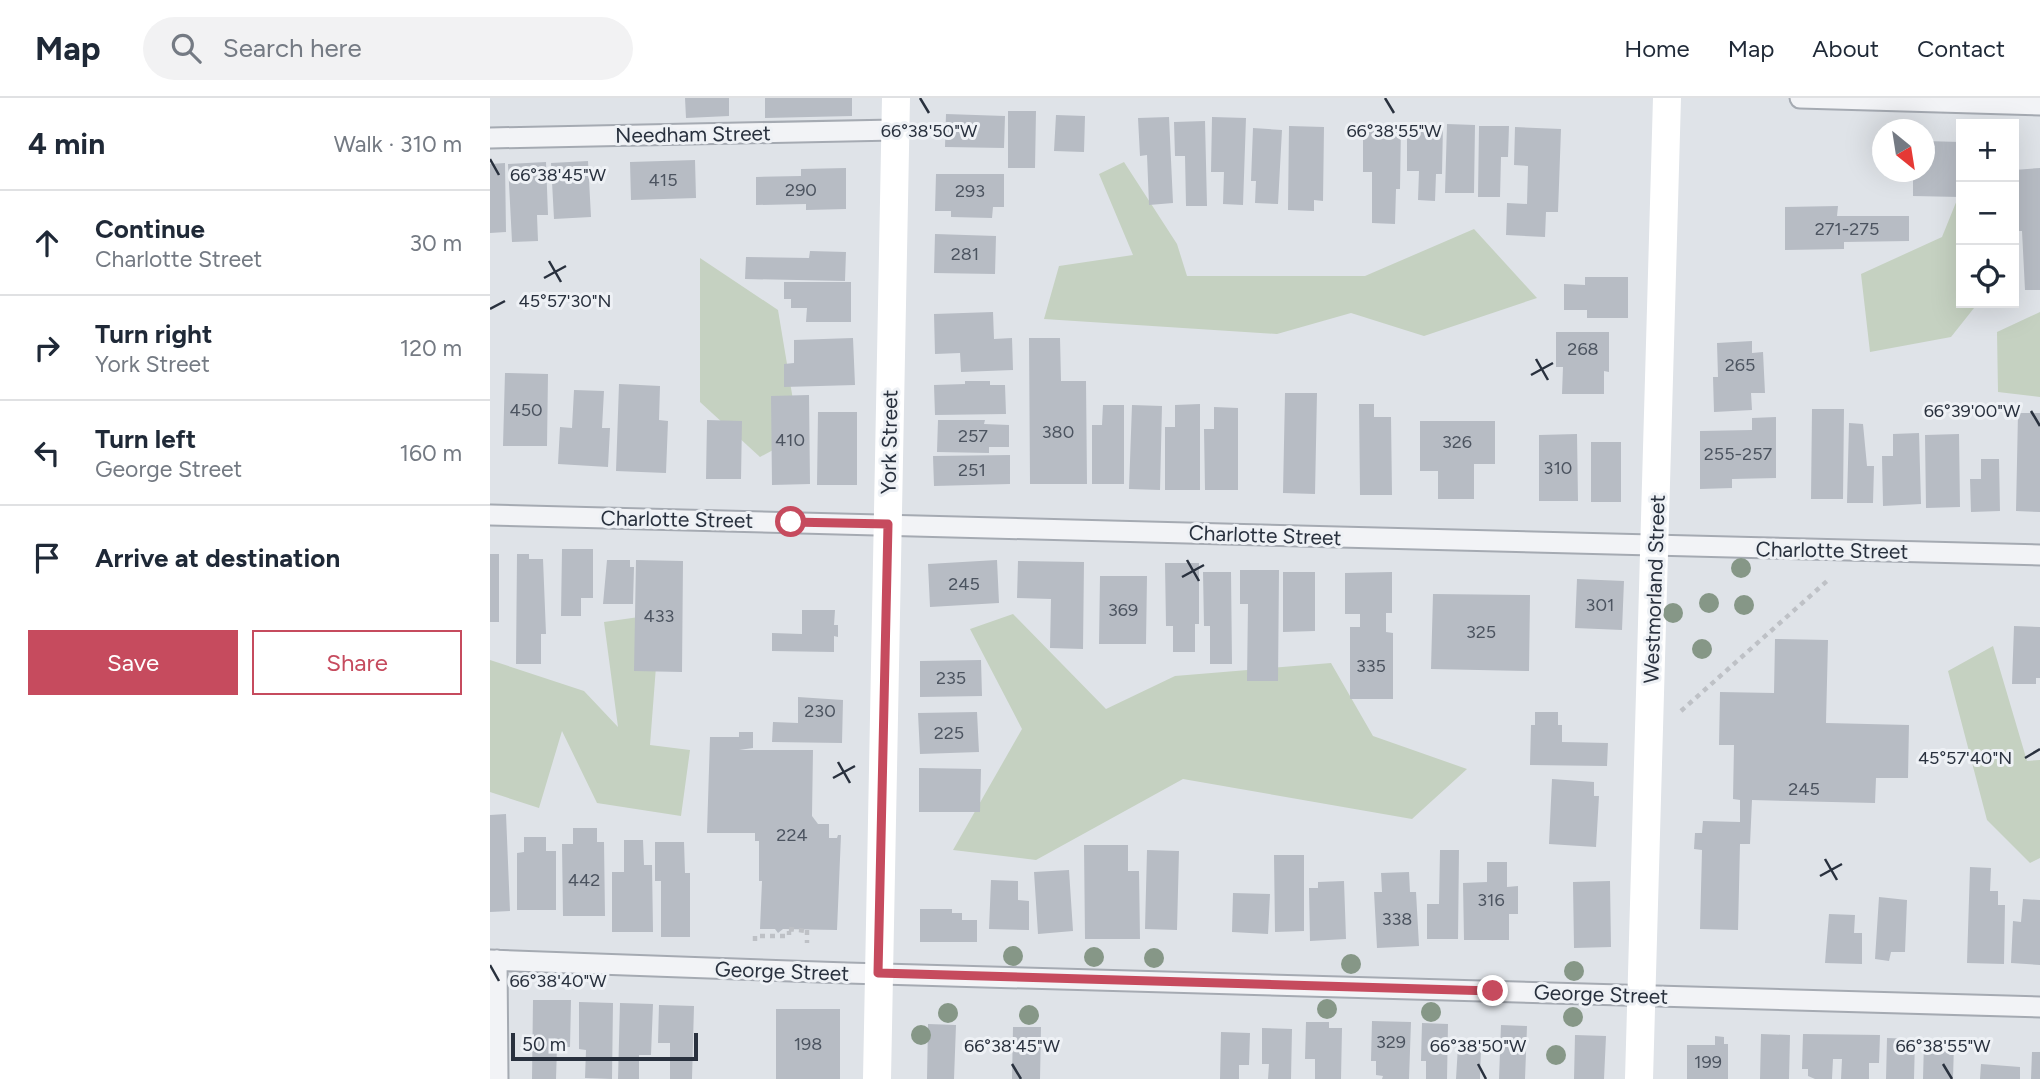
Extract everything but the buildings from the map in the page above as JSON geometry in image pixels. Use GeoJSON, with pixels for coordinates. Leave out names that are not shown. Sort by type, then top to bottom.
{"type":"FeatureCollection","features":[{"type":"Feature","properties":{"kind":"street","name":"York Street"},"geometry":{"type":"LineString","coordinates":[[877,1079],[896,98]]}},
{"type":"Feature","properties":{"kind":"street","name":"Westmorland Street"},"geometry":{"type":"LineString","coordinates":[[1639,1079],[1667,98]]}},
{"type":"Feature","properties":{"kind":"street"},"geometry":{"type":"LineString","coordinates":[[1800,98],[2040,105]]}},
{"type":"Feature","properties":{"kind":"street","name":"Needham Street"},"geometry":{"type":"LineString","coordinates":[[490,138],[895,130]]}},
{"type":"Feature","properties":{"kind":"street","name":"Charlotte Street"},"geometry":{"type":"LineString","coordinates":[[490,515],[2040,555]]}},
{"type":"Feature","properties":{"kind":"street"},"geometry":{"type":"LineString","coordinates":[[494,960],[498,1079]]}},
{"type":"Feature","properties":{"kind":"street","name":"George Street"},"geometry":{"type":"LineString","coordinates":[[494,960],[2040,1007]]}},
{"type":"Feature","properties":{"kind":"path"},"geometry":{"type":"LineString","coordinates":[[1681,710],[1828,581]]}},
{"type":"Feature","properties":{"kind":"path"},"geometry":{"type":"LineString","coordinates":[[755,941],[755,936],[789,936],[789,930],[807,930],[807,943]]}},
{"type":"Feature","properties":{"kind":"green space"},"geometry":{"type":"Polygon","coordinates":[[[1124,162],[1177,244],[1187,276],[1365,276],[1474,229],[1537,298],[1424,336],[1351,313],[1277,334],[1044,319],[1059,266],[1133,255],[1099,174],[1124,162]]]}},
{"type":"Feature","properties":{"kind":"green space"},"geometry":{"type":"Polygon","coordinates":[[[1956,202],[1956,308],[1974,308],[1951,337],[1870,352],[1861,274],[1942,237],[1956,202]]]}},
{"type":"Feature","properties":{"kind":"green space"},"geometry":{"type":"Polygon","coordinates":[[[700,258],[778,310],[799,436],[760,457],[700,402],[700,258]]]}},
{"type":"Feature","properties":{"kind":"green space"},"geometry":{"type":"Polygon","coordinates":[[[2040,312],[2040,397],[1998,392],[1997,332],[2040,312]]]}},
{"type":"Feature","properties":{"kind":"green space"},"geometry":{"type":"Polygon","coordinates":[[[660,614],[650,745],[690,750],[681,816],[597,803],[562,731],[539,808],[490,792],[490,660],[584,691],[618,727],[604,622],[660,614]]]}},
{"type":"Feature","properties":{"kind":"green space"},"geometry":{"type":"Polygon","coordinates":[[[1013,614],[1106,709],[1175,676],[1331,663],[1373,736],[1467,769],[1412,819],[1183,779],[1036,860],[953,850],[1022,729],[970,629],[1013,614]]]}},
{"type":"Feature","properties":{"kind":"green space"},"geometry":{"type":"Polygon","coordinates":[[[1993,646],[2027,761],[2040,760],[2040,858],[2030,863],[1987,820],[1948,671],[1993,646]]]}},
{"type":"Feature","properties":{"kind":"route"},"geometry":{"type":"LineString","coordinates":[[791,522],[888,524],[878,973],[1493,991]]}}]}
